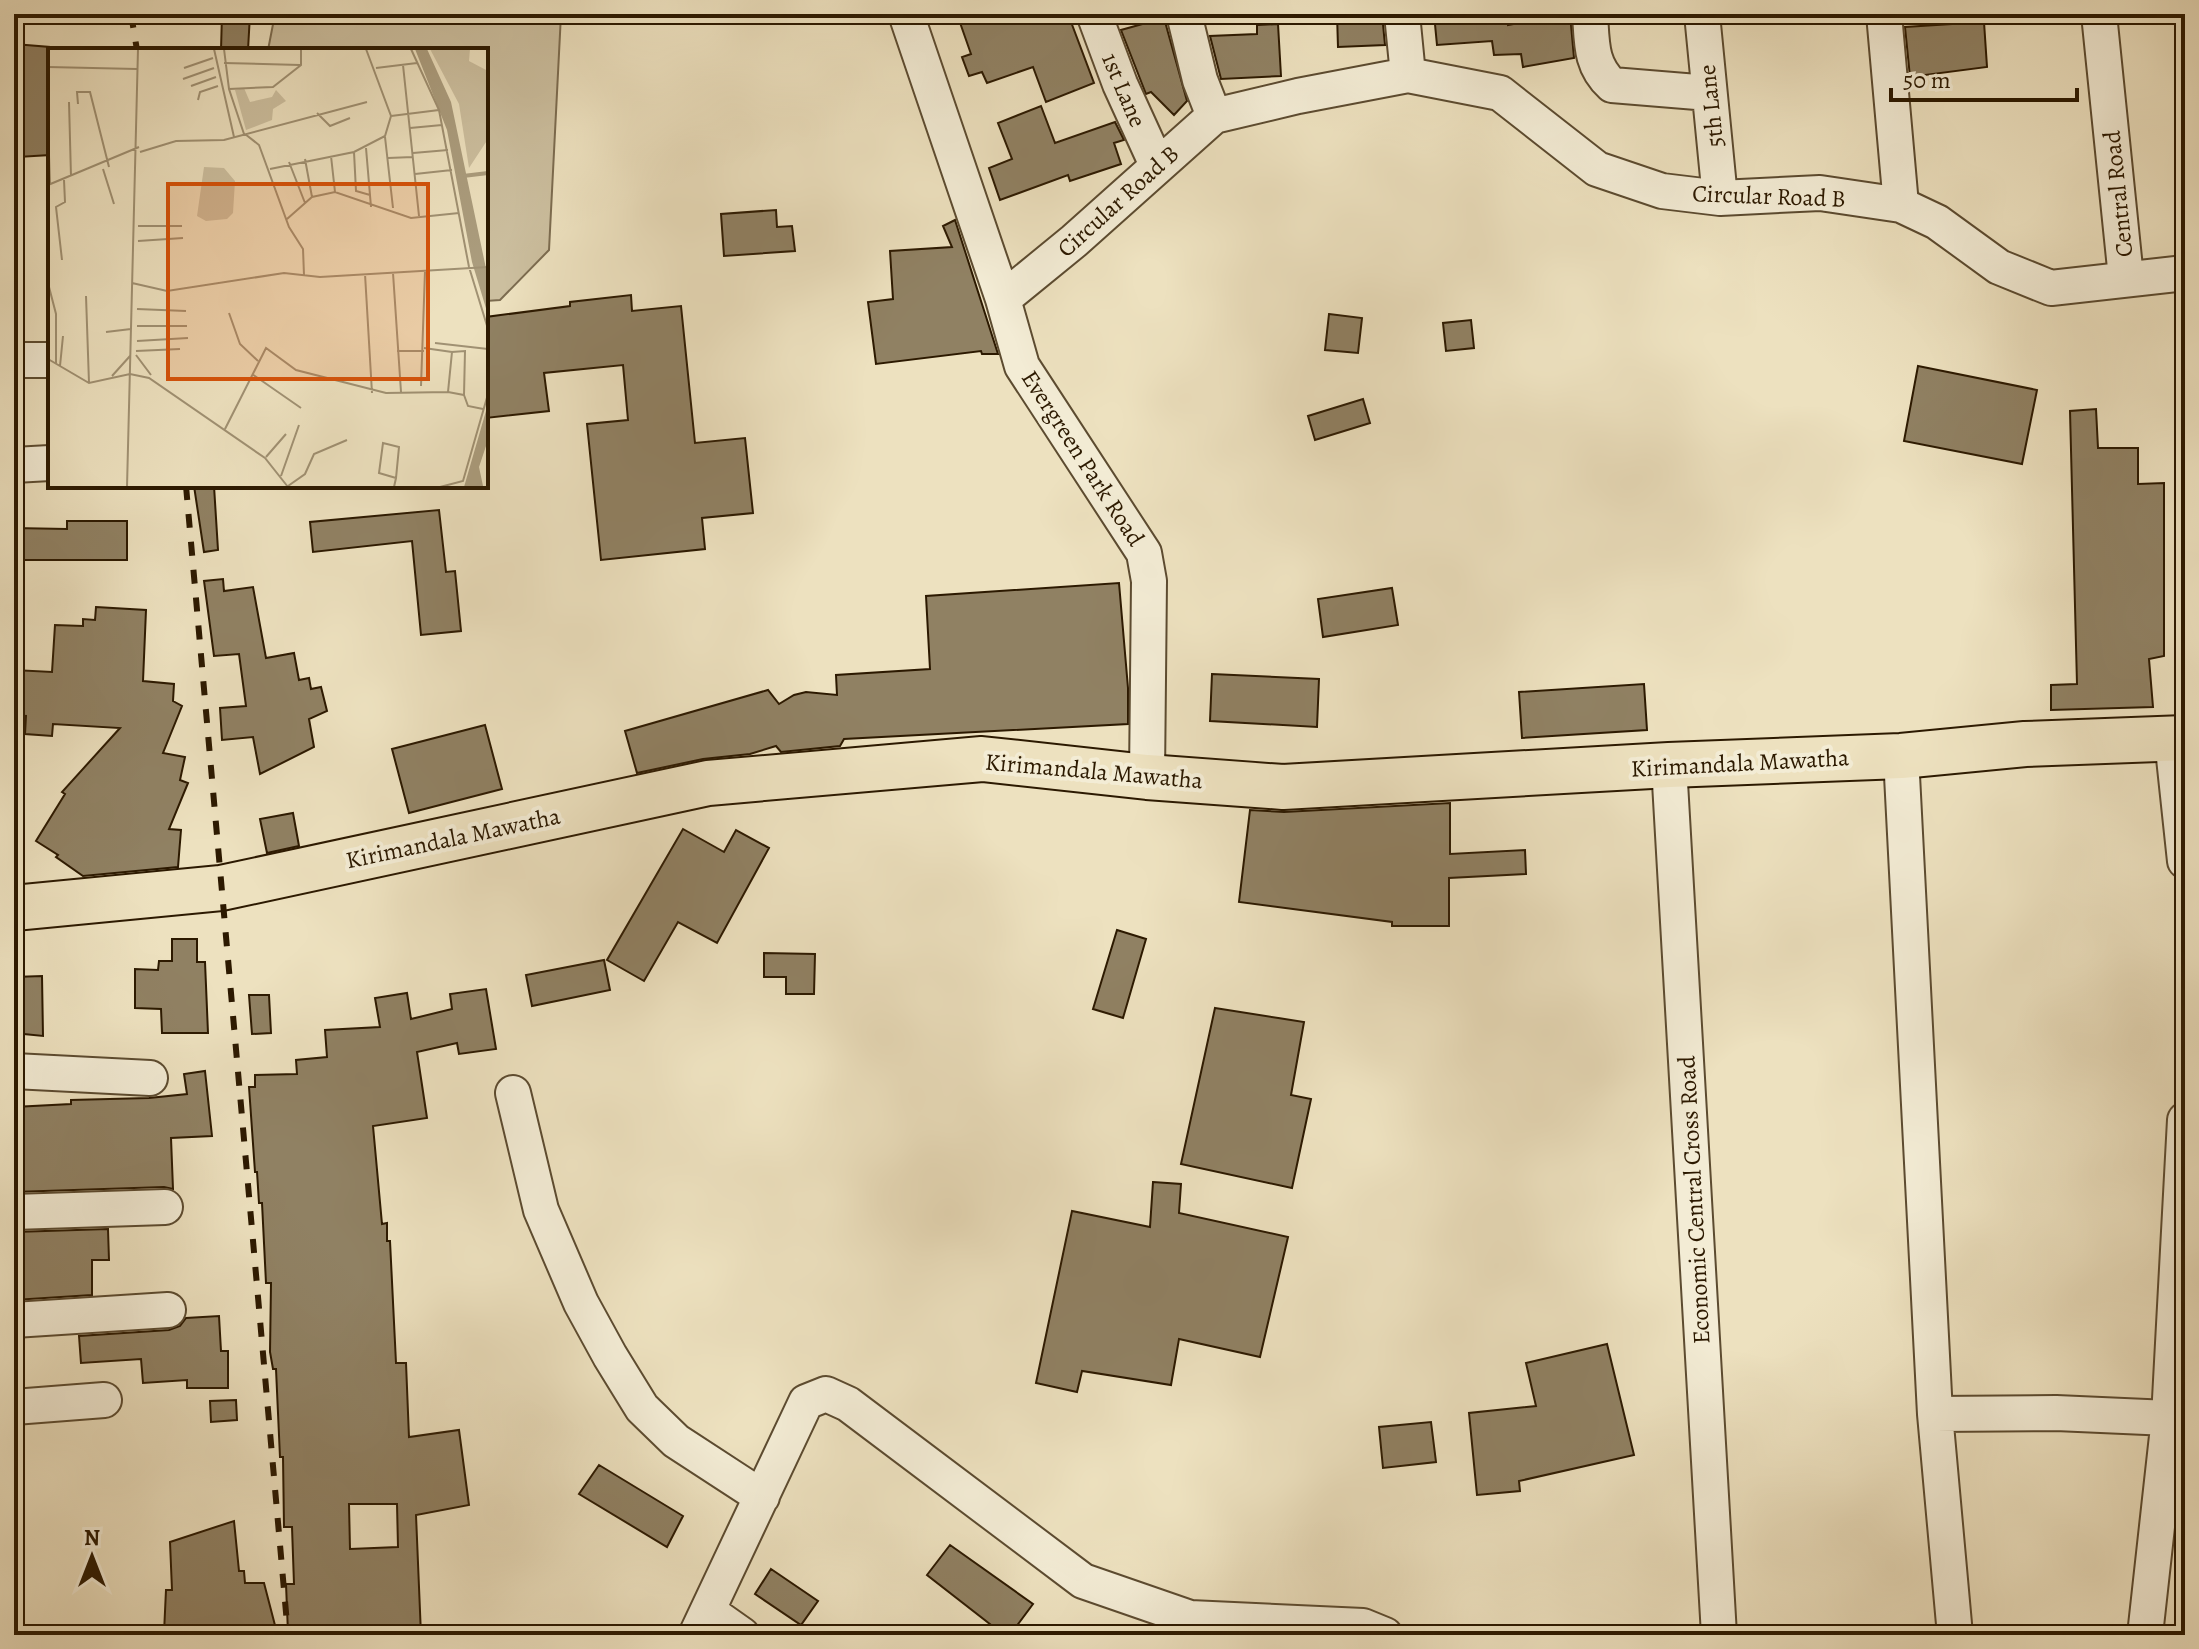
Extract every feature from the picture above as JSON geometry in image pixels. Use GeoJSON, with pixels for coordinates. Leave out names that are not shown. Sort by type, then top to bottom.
{"type":"FeatureCollection","features":[{"type":"Feature","properties":{"kind":"main road","name":"Kirimandala Mawatha"},"geometry":{"type":"LineString","coordinates":[[14,908],[221,888],[708,783],[982,759],[1147,777],[1283,787],[1669,765],[1901,756],[2040,743],[2178,738]]}},
{"type":"Feature","properties":{"kind":"street","name":"Evergreen Park Road"},"geometry":{"type":"LineString","coordinates":[[906,14],[1003,299],[1022,366],[1144,553],[1149,581],[1147,777]]}},
{"type":"Feature","properties":{"kind":"street","name":"1st Lane"},"geometry":{"type":"LineString","coordinates":[[1094,14],[1120,84],[1157,165]]}},
{"type":"Feature","properties":{"kind":"street"},"geometry":{"type":"LineString","coordinates":[[1184,14],[1200,80],[1214,116]]}},
{"type":"Feature","properties":{"kind":"street"},"geometry":{"type":"LineString","coordinates":[[1402,14],[1408,75]]}},
{"type":"Feature","properties":{"kind":"street"},"geometry":{"type":"LineString","coordinates":[[1590,14],[1593,59],[1600,74],[1612,85],[1709,93]]}},
{"type":"Feature","properties":{"kind":"street","name":"5th Lane"},"geometry":{"type":"LineString","coordinates":[[1702,14],[1720,198]]}},
{"type":"Feature","properties":{"kind":"street"},"geometry":{"type":"LineString","coordinates":[[1884,14],[1901,205]]}},
{"type":"Feature","properties":{"kind":"street","name":"Central Road"},"geometry":{"type":"LineString","coordinates":[[2099,14],[2126,278]]}},
{"type":"Feature","properties":{"kind":"street","name":"Circular Road B"},"geometry":{"type":"LineString","coordinates":[[1003,299],[1074,241],[1214,116],[1408,75],[1500,93],[1597,169],[1662,191],[1720,198],[1820,193],[1901,205],[1937,222],[1999,267],[2051,288],[2185,273]]}},
{"type":"Feature","properties":{"kind":"street"},"geometry":{"type":"LineString","coordinates":[[14,360],[48,360]]}},
{"type":"Feature","properties":{"kind":"street"},"geometry":{"type":"LineString","coordinates":[[14,465],[48,463]]}},
{"type":"Feature","properties":{"kind":"street"},"geometry":{"type":"LineString","coordinates":[[2178,738],[2185,861]]}},
{"type":"Feature","properties":{"kind":"street"},"geometry":{"type":"LineString","coordinates":[[1901,756],[1935,1414],[1955,1635]]}},
{"type":"Feature","properties":{"kind":"street","name":"Economic Central Cross Road"},"geometry":{"type":"LineString","coordinates":[[1669,765],[1719,1635]]}},
{"type":"Feature","properties":{"kind":"street"},"geometry":{"type":"LineString","coordinates":[[14,1071],[150,1078]]}},
{"type":"Feature","properties":{"kind":"street"},"geometry":{"type":"LineString","coordinates":[[513,1093],[541,1210],[581,1303],[642,1408],[676,1441],[762,1497]]}},
{"type":"Feature","properties":{"kind":"street"},"geometry":{"type":"LineString","coordinates":[[2145,1635],[2174,1401],[2185,1120]]}},
{"type":"Feature","properties":{"kind":"street"},"geometry":{"type":"LineString","coordinates":[[14,1212],[165,1207]]}},
{"type":"Feature","properties":{"kind":"street"},"geometry":{"type":"LineString","coordinates":[[14,1320],[168,1310]]}},
{"type":"Feature","properties":{"kind":"street"},"geometry":{"type":"LineString","coordinates":[[742,1635],[702,1623],[806,1402],[826,1394],[848,1404],[1083,1581],[1190,1618],[1363,1626],[1385,1635]]}},
{"type":"Feature","properties":{"kind":"street"},"geometry":{"type":"LineString","coordinates":[[14,1407],[104,1400]]}},
{"type":"Feature","properties":{"kind":"street"},"geometry":{"type":"LineString","coordinates":[[1935,1414],[2056,1413],[2174,1401]]}},
{"type":"Feature","properties":{"kind":"shaded area"},"geometry":{"type":"Polygon","coordinates":[[[275,14],[561,14],[549,250],[500,300],[488,301],[488,48],[268,48],[275,14]]]}},
{"type":"Feature","properties":{"kind":"building"},"geometry":{"type":"Polygon","coordinates":[[[222,14],[250,14],[248,48],[221,48],[222,14]]]}},
{"type":"Feature","properties":{"kind":"building"},"geometry":{"type":"Polygon","coordinates":[[[957,14],[1068,14],[1094,83],[1046,102],[1033,67],[987,83],[982,72],[969,76],[962,57],[971,54],[957,14]]]}},
{"type":"Feature","properties":{"kind":"building"},"geometry":{"type":"Polygon","coordinates":[[[1337,14],[1382,14],[1385,45],[1338,47],[1337,14]]]}},
{"type":"Feature","properties":{"kind":"building"},"geometry":{"type":"Polygon","coordinates":[[[1434,14],[1507,14],[1508,25],[1570,14],[1574,58],[1523,67],[1521,54],[1494,55],[1492,41],[1437,45],[1434,14]]]}},
{"type":"Feature","properties":{"kind":"building"},"geometry":{"type":"Polygon","coordinates":[[[1164,18],[1187,101],[1174,115],[1151,92],[1146,94],[1121,30],[1164,18]]]}},
{"type":"Feature","properties":{"kind":"building"},"geometry":{"type":"Polygon","coordinates":[[[1984,22],[1987,67],[1910,77],[1905,27],[1984,22]]]}},
{"type":"Feature","properties":{"kind":"building"},"geometry":{"type":"Polygon","coordinates":[[[1278,24],[1281,76],[1221,79],[1210,36],[1257,34],[1257,25],[1278,24]]]}},
{"type":"Feature","properties":{"kind":"building"},"geometry":{"type":"Polygon","coordinates":[[[14,44],[50,47],[48,155],[18,157],[14,44]]]}},
{"type":"Feature","properties":{"kind":"building"},"geometry":{"type":"Polygon","coordinates":[[[1041,106],[1055,143],[1115,122],[1124,140],[1114,143],[1121,164],[1070,181],[1068,175],[1000,200],[989,168],[1012,159],[998,123],[1041,106]]]}},
{"type":"Feature","properties":{"kind":"building"},"geometry":{"type":"Polygon","coordinates":[[[776,210],[777,227],[792,226],[795,251],[724,256],[721,214],[776,210]]]}},
{"type":"Feature","properties":{"kind":"building"},"geometry":{"type":"Polygon","coordinates":[[[955,220],[998,354],[982,354],[981,351],[876,364],[868,302],[893,299],[890,251],[952,247],[943,226],[955,220]]]}},
{"type":"Feature","properties":{"kind":"building"},"geometry":{"type":"Polygon","coordinates":[[[631,295],[632,311],[681,306],[695,443],[745,438],[753,513],[702,518],[705,549],[601,560],[587,424],[628,420],[623,365],[544,373],[549,411],[488,418],[488,317],[570,306],[570,302],[631,295]]]}},
{"type":"Feature","properties":{"kind":"building"},"geometry":{"type":"Polygon","coordinates":[[[1329,314],[1362,318],[1358,353],[1325,350],[1329,314]]]}},
{"type":"Feature","properties":{"kind":"building"},"geometry":{"type":"Polygon","coordinates":[[[1471,320],[1474,348],[1446,351],[1443,323],[1471,320]]]}},
{"type":"Feature","properties":{"kind":"building"},"geometry":{"type":"Polygon","coordinates":[[[1918,366],[2037,390],[2022,464],[1904,441],[1918,366]]]}},
{"type":"Feature","properties":{"kind":"building"},"geometry":{"type":"Polygon","coordinates":[[[1363,399],[1370,423],[1315,440],[1308,416],[1363,399]]]}},
{"type":"Feature","properties":{"kind":"building"},"geometry":{"type":"Polygon","coordinates":[[[2096,409],[2098,448],[2138,448],[2138,484],[2164,483],[2164,656],[2149,659],[2153,707],[2051,710],[2051,685],[2077,684],[2070,411],[2096,409]]]}},
{"type":"Feature","properties":{"kind":"building"},"geometry":{"type":"Polygon","coordinates":[[[194,488],[214,488],[218,550],[204,552],[194,488]]]}},
{"type":"Feature","properties":{"kind":"building"},"geometry":{"type":"Polygon","coordinates":[[[439,510],[446,572],[455,571],[461,631],[421,635],[412,541],[313,552],[310,522],[439,510]]]}},
{"type":"Feature","properties":{"kind":"building"},"geometry":{"type":"Polygon","coordinates":[[[67,521],[127,521],[127,560],[14,560],[14,528],[67,529],[67,521]]]}},
{"type":"Feature","properties":{"kind":"building"},"geometry":{"type":"Polygon","coordinates":[[[223,579],[224,591],[253,587],[266,658],[294,653],[299,680],[309,678],[311,689],[321,687],[327,711],[309,719],[314,747],[260,774],[253,737],[222,740],[220,708],[246,706],[239,654],[214,656],[204,581],[223,579]]]}},
{"type":"Feature","properties":{"kind":"building"},"geometry":{"type":"Polygon","coordinates":[[[1119,583],[1128,724],[844,739],[840,746],[781,752],[776,746],[750,754],[703,759],[637,773],[625,731],[768,690],[779,704],[806,692],[837,695],[836,675],[930,669],[926,596],[1119,583]]]}},
{"type":"Feature","properties":{"kind":"building"},"geometry":{"type":"Polygon","coordinates":[[[1392,588],[1398,625],[1323,637],[1318,599],[1392,588]]]}},
{"type":"Feature","properties":{"kind":"building"},"geometry":{"type":"Polygon","coordinates":[[[96,607],[146,610],[143,681],[174,684],[173,701],[182,706],[163,753],[185,757],[180,780],[188,783],[169,829],[181,830],[178,867],[83,876],[36,841],[65,794],[62,792],[120,728],[53,724],[52,736],[25,734],[26,716],[14,715],[14,670],[52,672],[55,625],[83,626],[83,619],[95,620],[96,607]]]}},
{"type":"Feature","properties":{"kind":"building"},"geometry":{"type":"Polygon","coordinates":[[[1212,674],[1319,679],[1317,727],[1210,721],[1212,674]]]}},
{"type":"Feature","properties":{"kind":"building"},"geometry":{"type":"Polygon","coordinates":[[[1644,684],[1647,730],[1522,738],[1519,692],[1644,684]]]}},
{"type":"Feature","properties":{"kind":"building"},"geometry":{"type":"Polygon","coordinates":[[[485,725],[502,789],[409,813],[392,749],[485,725]]]}},
{"type":"Feature","properties":{"kind":"building"},"geometry":{"type":"Polygon","coordinates":[[[1450,803],[1450,854],[1525,850],[1526,874],[1449,878],[1449,926],[1392,926],[1392,922],[1239,902],[1250,810],[1284,812],[1450,803]]]}},
{"type":"Feature","properties":{"kind":"building"},"geometry":{"type":"Polygon","coordinates":[[[293,813],[299,846],[267,853],[260,819],[293,813]]]}},
{"type":"Feature","properties":{"kind":"building"},"geometry":{"type":"Polygon","coordinates":[[[683,829],[724,852],[736,830],[769,848],[717,943],[678,922],[644,981],[607,960],[683,829]]]}},
{"type":"Feature","properties":{"kind":"building"},"geometry":{"type":"Polygon","coordinates":[[[1117,930],[1146,939],[1123,1018],[1093,1009],[1117,930]]]}},
{"type":"Feature","properties":{"kind":"building"},"geometry":{"type":"Polygon","coordinates":[[[172,939],[197,939],[197,962],[205,962],[208,1033],[162,1033],[161,1009],[135,1008],[135,969],[158,970],[159,961],[172,961],[172,939]]]}},
{"type":"Feature","properties":{"kind":"building"},"geometry":{"type":"Polygon","coordinates":[[[764,953],[815,954],[814,994],[786,994],[786,977],[764,977],[764,953]]]}},
{"type":"Feature","properties":{"kind":"building"},"geometry":{"type":"Polygon","coordinates":[[[604,960],[610,990],[532,1006],[526,975],[604,960]]]}},
{"type":"Feature","properties":{"kind":"building"},"geometry":{"type":"Polygon","coordinates":[[[42,976],[43,1036],[14,1033],[14,977],[42,976]]]}},
{"type":"Feature","properties":{"kind":"building"},"geometry":{"type":"Polygon","coordinates":[[[486,989],[496,1049],[459,1054],[457,1043],[417,1052],[427,1118],[373,1126],[382,1224],[387,1223],[387,1241],[390,1241],[396,1363],[406,1363],[409,1437],[459,1430],[469,1505],[416,1515],[421,1635],[288,1633],[286,1584],[294,1584],[292,1527],[284,1527],[283,1457],[280,1457],[276,1369],[273,1369],[270,1352],[271,1283],[266,1283],[262,1203],[259,1203],[255,1172],[249,1087],[255,1087],[255,1075],[297,1074],[296,1060],[327,1057],[325,1030],[380,1027],[375,998],[407,993],[411,1019],[452,1009],[450,994],[486,989]],[[349,1504],[350,1549],[398,1547],[397,1504],[349,1504]]]}},
{"type":"Feature","properties":{"kind":"building"},"geometry":{"type":"Polygon","coordinates":[[[249,995],[269,995],[271,1033],[252,1034],[249,995]]]}},
{"type":"Feature","properties":{"kind":"building"},"geometry":{"type":"Polygon","coordinates":[[[1215,1008],[1304,1022],[1291,1095],[1311,1099],[1292,1188],[1181,1164],[1215,1008]]]}},
{"type":"Feature","properties":{"kind":"building"},"geometry":{"type":"Polygon","coordinates":[[[205,1071],[212,1136],[171,1138],[173,1189],[14,1192],[14,1107],[71,1104],[71,1100],[187,1094],[184,1074],[205,1071]]]}},
{"type":"Feature","properties":{"kind":"building"},"geometry":{"type":"Polygon","coordinates":[[[1153,1182],[1181,1184],[1179,1213],[1288,1237],[1260,1357],[1179,1339],[1171,1385],[1082,1371],[1077,1392],[1036,1383],[1072,1211],[1150,1227],[1153,1182]]]}},
{"type":"Feature","properties":{"kind":"building"},"geometry":{"type":"Polygon","coordinates":[[[108,1229],[109,1260],[92,1260],[92,1295],[14,1300],[14,1232],[108,1229]]]}},
{"type":"Feature","properties":{"kind":"building"},"geometry":{"type":"Polygon","coordinates":[[[219,1316],[221,1351],[228,1351],[228,1388],[187,1388],[187,1380],[143,1383],[141,1359],[81,1363],[79,1336],[169,1330],[180,1326],[186,1318],[219,1316]]]}},
{"type":"Feature","properties":{"kind":"building"},"geometry":{"type":"Polygon","coordinates":[[[1607,1344],[1634,1455],[1519,1481],[1520,1491],[1477,1495],[1469,1413],[1536,1406],[1526,1363],[1607,1344]]]}},
{"type":"Feature","properties":{"kind":"building"},"geometry":{"type":"Polygon","coordinates":[[[236,1400],[237,1420],[211,1422],[210,1401],[236,1400]]]}},
{"type":"Feature","properties":{"kind":"building"},"geometry":{"type":"Polygon","coordinates":[[[1431,1422],[1436,1462],[1383,1468],[1379,1427],[1431,1422]]]}},
{"type":"Feature","properties":{"kind":"building"},"geometry":{"type":"Polygon","coordinates":[[[599,1465],[683,1516],[667,1547],[579,1494],[599,1465]]]}},
{"type":"Feature","properties":{"kind":"building"},"geometry":{"type":"Polygon","coordinates":[[[234,1521],[239,1571],[244,1571],[245,1583],[264,1583],[277,1633],[164,1633],[166,1590],[172,1590],[170,1542],[234,1521]]]}},
{"type":"Feature","properties":{"kind":"building"},"geometry":{"type":"Polygon","coordinates":[[[950,1545],[1033,1604],[1010,1635],[1004,1635],[927,1575],[950,1545]]]}},
{"type":"Feature","properties":{"kind":"building"},"geometry":{"type":"Polygon","coordinates":[[[771,1569],[818,1601],[801,1625],[755,1594],[771,1569]]]}},
{"type":"Feature","properties":{"kind":"railway"},"geometry":{"type":"LineString","coordinates":[[131,14],[137,48]]}},
{"type":"Feature","properties":{"kind":"railway"},"geometry":{"type":"LineString","coordinates":[[186,488],[288,1635]]}}]}
